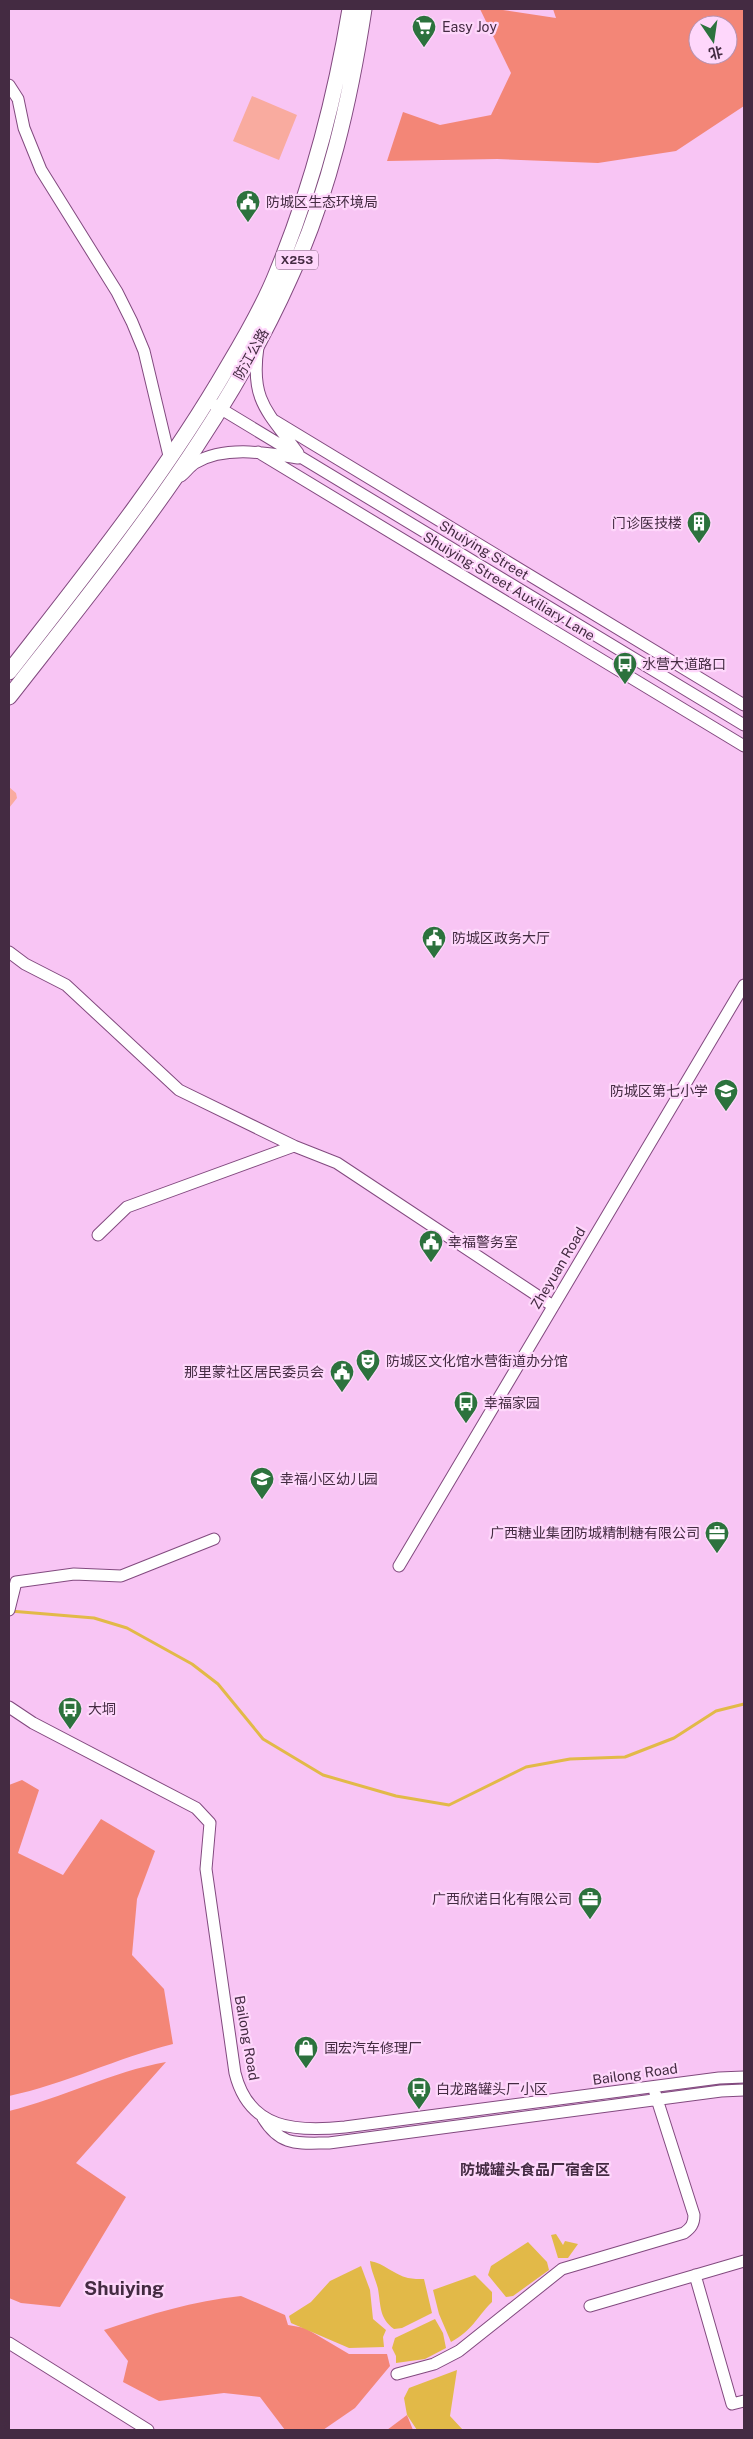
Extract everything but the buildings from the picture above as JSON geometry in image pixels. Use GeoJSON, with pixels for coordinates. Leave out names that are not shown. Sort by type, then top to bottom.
{"type":"FeatureCollection","features":[{"type":"Feature","properties":{"kind":"main road","name":"防江公路"},"geometry":{"type":"LineString","coordinates":[[9,697],[107,572],[169,487],[214,405],[277,273],[299,215],[318,158],[350,9]]}},
{"type":"Feature","properties":{"kind":"main road","name":"防江公路"},"geometry":{"type":"LineString","coordinates":[[9,672],[214,405],[259,341],[290,278],[317,211],[345,111],[364,9]]}},
{"type":"Feature","properties":{"kind":"street"},"geometry":{"type":"LineString","coordinates":[[9,85],[18,99],[25,134],[41,170],[117,292],[132,322],[144,351],[170,460]]}},
{"type":"Feature","properties":{"kind":"street"},"geometry":{"type":"LineString","coordinates":[[259,341],[255,369],[257,390],[264,407],[302,458]]}},
{"type":"Feature","properties":{"kind":"street","name":"Shuiying Street"},"geometry":{"type":"LineString","coordinates":[[214,405],[744,725]]}},
{"type":"Feature","properties":{"kind":"street","name":"Shuiying Street Auxiliary Lane"},"geometry":{"type":"LineString","coordinates":[[275,421],[744,705]]}},
{"type":"Feature","properties":{"kind":"street"},"geometry":{"type":"LineString","coordinates":[[169,487],[195,463],[215,455],[258,452],[302,458]]}},
{"type":"Feature","properties":{"kind":"street","name":"Shuiying Street Auxiliary Lane"},"geometry":{"type":"LineString","coordinates":[[258,452],[744,746]]}},
{"type":"Feature","properties":{"kind":"street"},"geometry":{"type":"LineString","coordinates":[[9,952],[25,964],[66,985],[179,1090],[294,1146],[337,1163],[553,1306]]}},
{"type":"Feature","properties":{"kind":"street","name":"Zheyuan Road"},"geometry":{"type":"LineString","coordinates":[[398,1566],[744,985]]}},
{"type":"Feature","properties":{"kind":"street"},"geometry":{"type":"LineString","coordinates":[[98,1235],[127,1207],[294,1146]]}},
{"type":"Feature","properties":{"kind":"street"},"geometry":{"type":"LineString","coordinates":[[9,1610],[16,1582],[74,1574],[121,1576],[214,1539]]}},
{"type":"Feature","properties":{"kind":"street","name":"Bailong Road"},"geometry":{"type":"LineString","coordinates":[[9,1707],[33,1723],[196,1808],[210,1823],[206,1869],[235,2073],[245,2099],[263,2118],[290,2127],[326,2129],[720,2078],[744,2077]]}},
{"type":"Feature","properties":{"kind":"street"},"geometry":{"type":"LineString","coordinates":[[397,2374],[434,2364],[459,2351],[562,2269],[684,2233],[689,2229],[694,2223],[694,2215],[653,2087]]}},
{"type":"Feature","properties":{"kind":"street"},"geometry":{"type":"LineString","coordinates":[[263,2118],[272,2132],[286,2141],[329,2143],[744,2090]]}},
{"type":"Feature","properties":{"kind":"street"},"geometry":{"type":"LineString","coordinates":[[590,2306],[744,2261]]}},
{"type":"Feature","properties":{"kind":"street"},"geometry":{"type":"LineString","coordinates":[[695,2275],[732,2404],[744,2401]]}},
{"type":"Feature","properties":{"kind":"street"},"geometry":{"type":"LineString","coordinates":[[9,2344],[148,2430]]}},
{"type":"Feature","properties":{"kind":"shaded area"},"geometry":{"type":"Polygon","coordinates":[[[480,9],[496,9],[556,18],[553,9],[744,9],[744,106],[676,151],[598,163],[497,159],[387,161],[403,112],[440,125],[491,115],[511,73],[480,9]]]}},
{"type":"Feature","properties":{"kind":"shaded area"},"geometry":{"type":"Polygon","coordinates":[[[252,96],[297,115],[279,160],[233,141],[252,96]]]}},
{"type":"Feature","properties":{"kind":"shaded area"},"geometry":{"type":"Polygon","coordinates":[[[9,787],[16,793],[17,798],[9,808],[9,787]]]}},
{"type":"Feature","properties":{"kind":"shaded area"},"geometry":{"type":"Polygon","coordinates":[[[22,1780],[39,1790],[18,1853],[63,1875],[101,1819],[155,1851],[137,1899],[132,1955],[164,1989],[173,2044],[132,2056],[50,2085],[9,2096],[9,1785],[22,1780]]]}},
{"type":"Feature","properties":{"kind":"shaded area"},"geometry":{"type":"Polygon","coordinates":[[[166,2062],[76,2163],[126,2197],[60,2307],[21,2303],[9,2298],[9,2111],[29,2106],[106,2078],[166,2062]]]}},
{"type":"Feature","properties":{"kind":"shaded area"},"geometry":{"type":"Polygon","coordinates":[[[556,2234],[563,2245],[565,2241],[578,2244],[568,2258],[558,2258],[551,2235],[556,2234]]]}},
{"type":"Feature","properties":{"kind":"shaded area"},"geometry":{"type":"Polygon","coordinates":[[[528,2242],[547,2262],[549,2270],[513,2296],[506,2297],[488,2275],[491,2266],[528,2242]]]}},
{"type":"Feature","properties":{"kind":"shaded area"},"geometry":{"type":"Polygon","coordinates":[[[370,2261],[412,2279],[424,2279],[432,2313],[402,2328],[394,2329],[389,2325],[383,2316],[380,2306],[378,2289],[370,2261]]]}},
{"type":"Feature","properties":{"kind":"shaded area"},"geometry":{"type":"Polygon","coordinates":[[[361,2266],[370,2290],[373,2319],[386,2330],[383,2337],[384,2347],[349,2348],[291,2323],[289,2316],[311,2302],[330,2281],[361,2266]]]}},
{"type":"Feature","properties":{"kind":"shaded area"},"geometry":{"type":"Polygon","coordinates":[[[475,2275],[492,2292],[492,2302],[469,2329],[451,2342],[439,2314],[433,2290],[475,2275]]]}},
{"type":"Feature","properties":{"kind":"shaded area"},"geometry":{"type":"Polygon","coordinates":[[[241,2296],[285,2315],[288,2325],[305,2328],[349,2354],[387,2354],[390,2366],[355,2408],[323,2430],[285,2430],[260,2397],[224,2393],[159,2401],[123,2382],[128,2361],[104,2330],[172,2309],[206,2301],[241,2296]]]}},
{"type":"Feature","properties":{"kind":"shaded area"},"geometry":{"type":"Polygon","coordinates":[[[435,2319],[443,2333],[446,2348],[425,2359],[396,2363],[396,2356],[392,2348],[395,2338],[435,2319]]]}},
{"type":"Feature","properties":{"kind":"shaded area"},"geometry":{"type":"Polygon","coordinates":[[[457,2370],[450,2416],[463,2430],[417,2430],[407,2415],[404,2398],[409,2388],[457,2370]]]}},
{"type":"Feature","properties":{"kind":"shaded area"},"geometry":{"type":"Polygon","coordinates":[[[407,2415],[413,2430],[387,2430],[407,2415]]]}},
{"type":"Feature","properties":{"kind":"waterway"},"geometry":{"type":"LineString","coordinates":[[10,1611],[94,1618],[127,1628],[192,1664],[218,1684],[263,1739],[323,1775],[396,1796],[449,1805],[526,1767],[570,1759],[625,1757],[674,1738],[716,1711],[744,1704]]}},
{"type":"Feature","properties":{"kind":"place","name":"Easy Joy"},"geometry":{"type":"Point","coordinates":[424,48]}},
{"type":"Feature","properties":{"kind":"place","name":"防城区生态环境局"},"geometry":{"type":"Point","coordinates":[248,223]}},
{"type":"Feature","properties":{"kind":"place","name":"门诊医技楼"},"geometry":{"type":"Point","coordinates":[699,544]}},
{"type":"Feature","properties":{"kind":"place","name":"水营大道路口"},"geometry":{"type":"Point","coordinates":[625,685]}},
{"type":"Feature","properties":{"kind":"place","name":"防城区政务大厅"},"geometry":{"type":"Point","coordinates":[434,959]}},
{"type":"Feature","properties":{"kind":"place","name":"防城区第七小学"},"geometry":{"type":"Point","coordinates":[726,1112]}},
{"type":"Feature","properties":{"kind":"place","name":"幸福警务室"},"geometry":{"type":"Point","coordinates":[431,1263]}},
{"type":"Feature","properties":{"kind":"place","name":"防城区文化馆水营街道办分馆"},"geometry":{"type":"Point","coordinates":[368,1382]}},
{"type":"Feature","properties":{"kind":"place","name":"那里蒙社区居民委员会"},"geometry":{"type":"Point","coordinates":[342,1393]}},
{"type":"Feature","properties":{"kind":"place","name":"幸福家园"},"geometry":{"type":"Point","coordinates":[466,1424]}},
{"type":"Feature","properties":{"kind":"place","name":"幸福小区幼儿园"},"geometry":{"type":"Point","coordinates":[262,1500]}},
{"type":"Feature","properties":{"kind":"place","name":"广西糖业集团防城精制糖有限公司"},"geometry":{"type":"Point","coordinates":[717,1554]}},
{"type":"Feature","properties":{"kind":"place","name":"大垌"},"geometry":{"type":"Point","coordinates":[70,1730]}},
{"type":"Feature","properties":{"kind":"place","name":"广西欣诺日化有限公司"},"geometry":{"type":"Point","coordinates":[590,1920]}},
{"type":"Feature","properties":{"kind":"place","name":"国宏汽车修理厂"},"geometry":{"type":"Point","coordinates":[306,2069]}},
{"type":"Feature","properties":{"kind":"place","name":"白龙路罐头厂小区"},"geometry":{"type":"Point","coordinates":[419,2110]}},
{"type":"Feature","properties":{"kind":"district","name":"防城罐头食品厂宿舍区"},"geometry":{"type":"Point","coordinates":[535,2170]}},
{"type":"Feature","properties":{"kind":"district","name":"Shuiying"},"geometry":{"type":"Point","coordinates":[124,2288]}}]}
